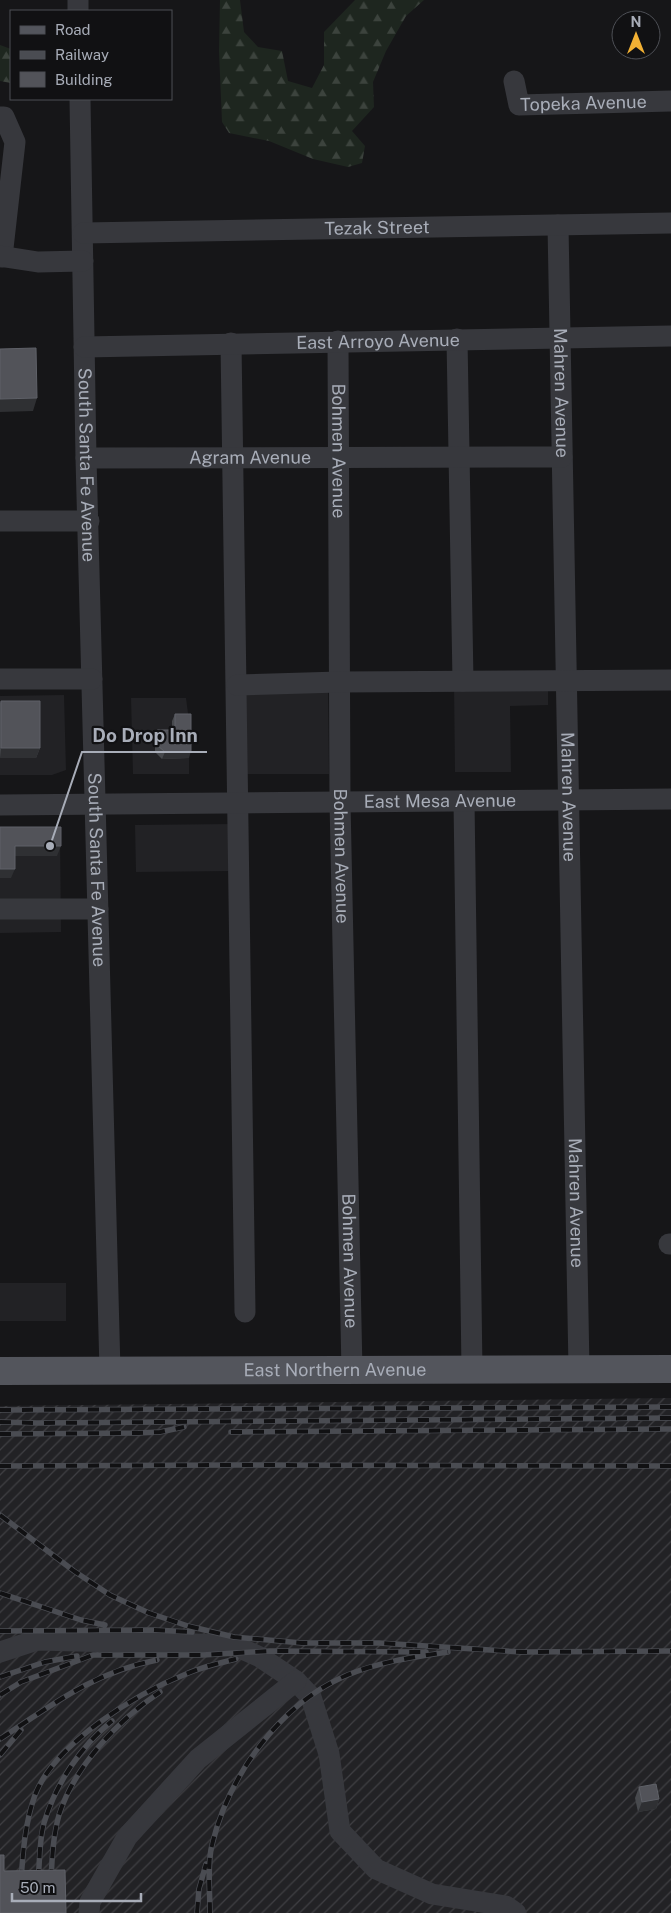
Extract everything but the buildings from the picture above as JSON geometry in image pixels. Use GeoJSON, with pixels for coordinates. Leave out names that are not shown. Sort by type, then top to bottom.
{"type":"FeatureCollection","features":[{"type":"Feature","properties":{"kind":"main road","name":"East Northern Avenue"},"geometry":{"type":"LineString","coordinates":[[0,1371],[671,1369]]}},
{"type":"Feature","properties":{"kind":"street","name":"Topeka Avenue"},"geometry":{"type":"LineString","coordinates":[[514,81],[519,105],[671,101]]}},
{"type":"Feature","properties":{"kind":"street","name":"South Santa Fe Avenue"},"geometry":{"type":"LineString","coordinates":[[80,100],[86,458],[110,1371]]}},
{"type":"Feature","properties":{"kind":"street"},"geometry":{"type":"LineString","coordinates":[[0,117],[4,117],[15,142],[1,257],[38,262],[83,261]]}},
{"type":"Feature","properties":{"kind":"street","name":"Tezak Street"},"geometry":{"type":"LineString","coordinates":[[83,233],[671,224]]}},
{"type":"Feature","properties":{"kind":"street","name":"Mahren Avenue"},"geometry":{"type":"LineString","coordinates":[[558,225],[579,1369]]}},
{"type":"Feature","properties":{"kind":"street","name":"East Arroyo Avenue"},"geometry":{"type":"LineString","coordinates":[[84,347],[671,336]]}},
{"type":"Feature","properties":{"kind":"street"},"geometry":{"type":"LineString","coordinates":[[457,339],[463,682]]}},
{"type":"Feature","properties":{"kind":"street","name":"Bohmen Avenue"},"geometry":{"type":"LineString","coordinates":[[338,341],[340,802],[352,1371]]}},
{"type":"Feature","properties":{"kind":"street"},"geometry":{"type":"LineString","coordinates":[[231,344],[245,1312]]}},
{"type":"Feature","properties":{"kind":"street","name":"Agram Avenue"},"geometry":{"type":"LineString","coordinates":[[86,458],[562,457]]}},
{"type":"Feature","properties":{"kind":"street"},"geometry":{"type":"LineString","coordinates":[[0,522],[89,521]]}},
{"type":"Feature","properties":{"kind":"street"},"geometry":{"type":"LineString","coordinates":[[0,679],[92,679]]}},
{"type":"Feature","properties":{"kind":"street"},"geometry":{"type":"LineString","coordinates":[[237,685],[339,682],[671,680]]}},
{"type":"Feature","properties":{"kind":"street","name":"East Mesa Avenue"},"geometry":{"type":"LineString","coordinates":[[0,805],[671,798]]}},
{"type":"Feature","properties":{"kind":"street"},"geometry":{"type":"LineString","coordinates":[[464,801],[472,1370]]}},
{"type":"Feature","properties":{"kind":"street"},"geometry":{"type":"LineString","coordinates":[[0,909],[98,909]]}},
{"type":"Feature","properties":{"kind":"street"},"geometry":{"type":"LineString","coordinates":[[0,1652],[37,1640],[233,1645],[260,1657],[296,1681],[311,1697],[329,1754],[340,1831],[376,1869],[432,1894],[506,1906],[516,1913]]}},
{"type":"Feature","properties":{"kind":"street"},"geometry":{"type":"LineString","coordinates":[[89,1913],[90,1902],[126,1836],[198,1759],[296,1681]]}},
{"type":"Feature","properties":{"kind":"shaded area"},"geometry":{"type":"Polygon","coordinates":[[[454,684],[548,684],[548,705],[510,706],[511,772],[455,772],[454,684]]]}},
{"type":"Feature","properties":{"kind":"shaded area"},"geometry":{"type":"Polygon","coordinates":[[[328,686],[329,774],[244,774],[243,687],[328,686]]]}},
{"type":"Feature","properties":{"kind":"shaded area"},"geometry":{"type":"Polygon","coordinates":[[[64,695],[66,770],[52,775],[0,775],[0,696],[64,695]]]}},
{"type":"Feature","properties":{"kind":"shaded area"},"geometry":{"type":"Polygon","coordinates":[[[131,698],[186,698],[189,721],[189,774],[133,774],[131,698]]]}},
{"type":"Feature","properties":{"kind":"shaded area"},"geometry":{"type":"Polygon","coordinates":[[[233,824],[233,871],[136,872],[135,825],[233,824]]]}},
{"type":"Feature","properties":{"kind":"shaded area"},"geometry":{"type":"Polygon","coordinates":[[[0,835],[60,835],[61,932],[0,933],[0,835]]]}},
{"type":"Feature","properties":{"kind":"shaded area"},"geometry":{"type":"Polygon","coordinates":[[[0,1283],[66,1283],[66,1321],[0,1321],[0,1283]]]}},
{"type":"Feature","properties":{"kind":"shaded area"},"geometry":{"type":"Polygon","coordinates":[[[671,1398],[671,1913],[0,1913],[0,1406],[671,1398]]]}},
{"type":"Feature","properties":{"kind":"green space"},"geometry":{"type":"Polygon","coordinates":[[[220,0],[240,0],[244,32],[258,47],[282,51],[288,81],[312,88],[324,65],[324,32],[355,0],[424,0],[406,16],[386,51],[373,82],[374,107],[352,131],[365,146],[362,163],[348,167],[313,159],[269,141],[229,133],[222,122],[219,51],[220,0]]]}},
{"type":"Feature","properties":{"kind":"green space"},"geometry":{"type":"Polygon","coordinates":[[[0,45],[10,49],[10,83],[0,81],[0,45]]]}},
{"type":"Feature","properties":{"kind":"railway"},"geometry":{"type":"LineString","coordinates":[[0,1410],[671,1407]]}},
{"type":"Feature","properties":{"kind":"railway"},"geometry":{"type":"LineString","coordinates":[[0,1422],[671,1418]]}},
{"type":"Feature","properties":{"kind":"railway"},"geometry":{"type":"LineString","coordinates":[[0,1434],[138,1433],[160,1432],[184,1427]]}},
{"type":"Feature","properties":{"kind":"railway"},"geometry":{"type":"LineString","coordinates":[[231,1432],[671,1429]]}},
{"type":"Feature","properties":{"kind":"railway"},"geometry":{"type":"LineString","coordinates":[[0,1466],[671,1466]]}},
{"type":"Feature","properties":{"kind":"railway"},"geometry":{"type":"LineString","coordinates":[[0,1515],[74,1571],[110,1595],[149,1613],[188,1626],[234,1637],[302,1643],[379,1643],[521,1652],[671,1651]]}},
{"type":"Feature","properties":{"kind":"railway"},"geometry":{"type":"LineString","coordinates":[[0,1593],[81,1620],[105,1625]]}},
{"type":"Feature","properties":{"kind":"railway"},"geometry":{"type":"LineString","coordinates":[[0,1631],[154,1630],[192,1632]]}},
{"type":"Feature","properties":{"kind":"railway"},"geometry":{"type":"LineString","coordinates":[[0,1695],[21,1682],[93,1655],[203,1655],[270,1651],[426,1652]]}},
{"type":"Feature","properties":{"kind":"railway"},"geometry":{"type":"LineString","coordinates":[[210,1913],[210,1861],[212,1845],[220,1819],[230,1794],[244,1769],[278,1724],[321,1689],[345,1676],[383,1664],[448,1652]]}},
{"type":"Feature","properties":{"kind":"railway"},"geometry":{"type":"LineString","coordinates":[[0,1677],[45,1662],[77,1656]]}},
{"type":"Feature","properties":{"kind":"railway"},"geometry":{"type":"LineString","coordinates":[[21,1881],[25,1837],[35,1795],[45,1776],[60,1757],[78,1739],[99,1723],[144,1694],[192,1672],[236,1659]]}},
{"type":"Feature","properties":{"kind":"railway"},"geometry":{"type":"LineString","coordinates":[[0,1739],[56,1702],[93,1681],[134,1665],[157,1660]]}},
{"type":"Feature","properties":{"kind":"railway"},"geometry":{"type":"LineString","coordinates":[[51,1880],[57,1823],[66,1797],[75,1779],[99,1746],[129,1716],[160,1692]]}},
{"type":"Feature","properties":{"kind":"railway"},"geometry":{"type":"LineString","coordinates":[[38,1880],[42,1830],[55,1794],[80,1754],[112,1721]]}},
{"type":"Feature","properties":{"kind":"railway"},"geometry":{"type":"LineString","coordinates":[[0,1755],[21,1730]]}},
{"type":"Feature","properties":{"kind":"railway"},"geometry":{"type":"LineString","coordinates":[[197,1913],[199,1889],[206,1864]]}},
{"type":"Feature","properties":{"kind":"place","name":"Do Drop Inn"},"geometry":{"type":"Point","coordinates":[50,846]}}]}
